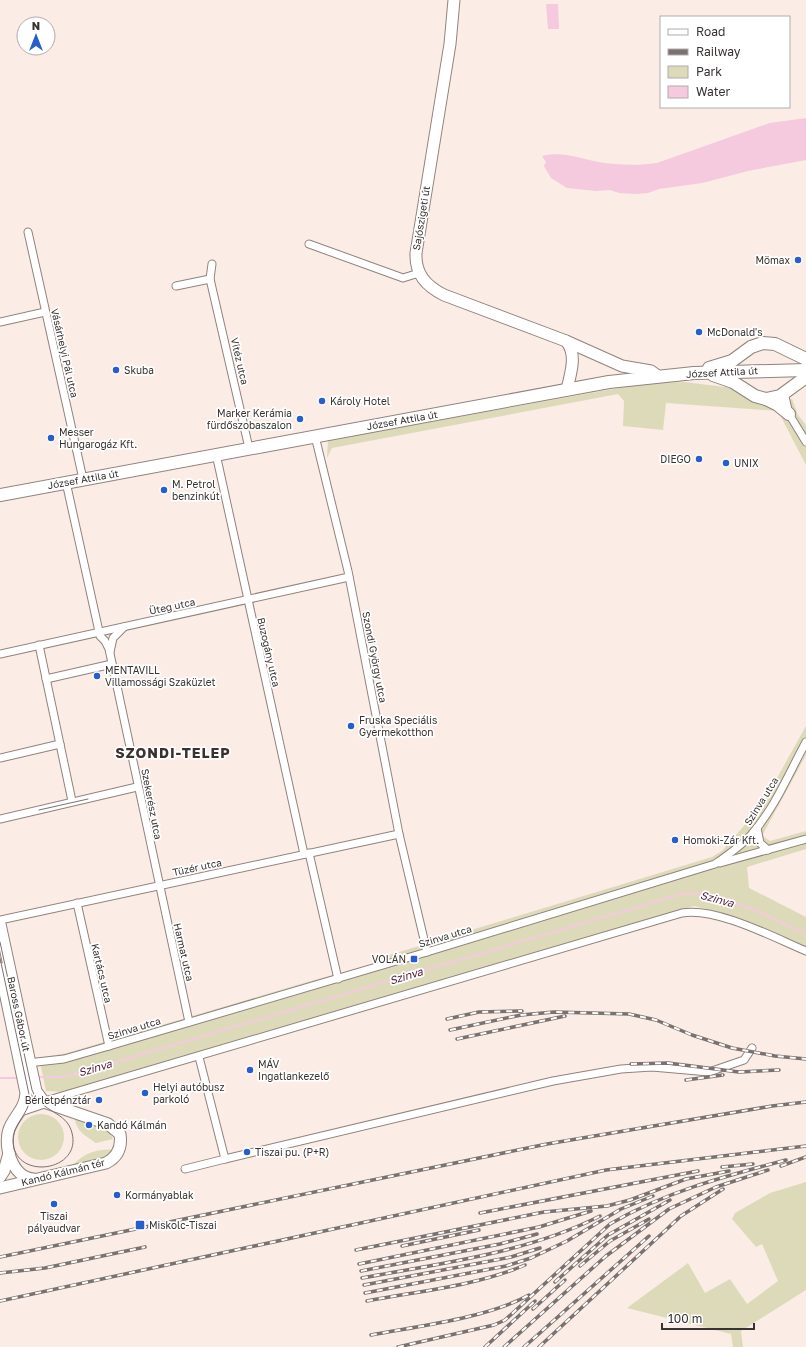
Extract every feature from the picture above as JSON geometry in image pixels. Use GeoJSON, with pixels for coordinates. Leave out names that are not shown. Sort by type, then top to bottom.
{"type":"FeatureCollection","features":[{"type":"Feature","properties":{"kind":"main road"},"geometry":{"type":"LineString","coordinates":[[700,373],[741,356],[752,347],[763,343],[775,344],[806,359]]}},
{"type":"Feature","properties":{"kind":"main road"},"geometry":{"type":"LineString","coordinates":[[786,350],[800,370],[786,391]]}},
{"type":"Feature","properties":{"kind":"main road"},"geometry":{"type":"LineString","coordinates":[[741,356],[739,371],[744,389]]}},
{"type":"Feature","properties":{"kind":"main road","name":"József Attila út"},"geometry":{"type":"LineString","coordinates":[[1,492],[83,479],[567,390],[658,376],[739,371],[800,370]]}},
{"type":"Feature","properties":{"kind":"main road"},"geometry":{"type":"LineString","coordinates":[[700,373],[733,382],[755,396],[766,398],[773,398],[806,377]]}},
{"type":"Feature","properties":{"kind":"main road"},"geometry":{"type":"LineString","coordinates":[[766,398],[789,414]]}},
{"type":"Feature","properties":{"kind":"street","name":"Sajószigeti út"},"geometry":{"type":"LineString","coordinates":[[419,273],[416,263],[416,253],[450,44],[454,0]]}},
{"type":"Feature","properties":{"kind":"street","name":"Vásárhelyi Pál utca"},"geometry":{"type":"LineString","coordinates":[[28,232],[83,479]]}},
{"type":"Feature","properties":{"kind":"street"},"geometry":{"type":"LineString","coordinates":[[309,244],[403,278],[419,273],[428,285],[444,295],[566,341],[628,368],[651,371],[658,376]]}},
{"type":"Feature","properties":{"kind":"street","name":"Vitéz utca"},"geometry":{"type":"LineString","coordinates":[[212,264],[210,279],[249,448]]}},
{"type":"Feature","properties":{"kind":"street"},"geometry":{"type":"LineString","coordinates":[[176,286],[210,279]]}},
{"type":"Feature","properties":{"kind":"street"},"geometry":{"type":"LineString","coordinates":[[0,322],[45,312]]}},
{"type":"Feature","properties":{"kind":"street"},"geometry":{"type":"LineString","coordinates":[[566,341],[571,347],[573,361],[567,390]]}},
{"type":"Feature","properties":{"kind":"street"},"geometry":{"type":"LineString","coordinates":[[573,361],[581,355],[594,354]]}},
{"type":"Feature","properties":{"kind":"street"},"geometry":{"type":"LineString","coordinates":[[786,391],[789,414],[806,442]]}},
{"type":"Feature","properties":{"kind":"street","name":"Szondi György utca"},"geometry":{"type":"LineString","coordinates":[[315,436],[349,577],[399,834],[426,952]]}},
{"type":"Feature","properties":{"kind":"street","name":"Buzogány utca"},"geometry":{"type":"LineString","coordinates":[[216,454],[247,599],[338,979]]}},
{"type":"Feature","properties":{"kind":"street","name":"Szekerész utca"},"geometry":{"type":"LineString","coordinates":[[66,482],[100,636],[107,644],[111,660],[159,885]]}},
{"type":"Feature","properties":{"kind":"street","name":"Üteg utca"},"geometry":{"type":"LineString","coordinates":[[0,654],[349,577]]}},
{"type":"Feature","properties":{"kind":"street","name":"Szekerész utca"},"geometry":{"type":"LineString","coordinates":[[111,660],[110,647],[115,636],[120,630],[130,625]]}},
{"type":"Feature","properties":{"kind":"street"},"geometry":{"type":"LineString","coordinates":[[39,645],[72,801]]}},
{"type":"Feature","properties":{"kind":"street"},"geometry":{"type":"LineString","coordinates":[[46,679],[111,660]]}},
{"type":"Feature","properties":{"kind":"street","name":"Szinva utca"},"geometry":{"type":"LineString","coordinates":[[25,1063],[64,1059],[338,979],[715,864],[734,851],[756,828],[772,805],[806,742]]}},
{"type":"Feature","properties":{"kind":"street"},"geometry":{"type":"LineString","coordinates":[[0,758],[60,744]]}},
{"type":"Feature","properties":{"kind":"street"},"geometry":{"type":"LineString","coordinates":[[0,819],[137,787]]}},
{"type":"Feature","properties":{"kind":"street"},"geometry":{"type":"LineString","coordinates":[[756,828],[760,843],[768,850]]}},
{"type":"Feature","properties":{"kind":"street","name":"Tüzér utca"},"geometry":{"type":"LineString","coordinates":[[0,920],[399,834]]}},
{"type":"Feature","properties":{"kind":"street"},"geometry":{"type":"LineString","coordinates":[[715,864],[806,839]]}},
{"type":"Feature","properties":{"kind":"street","name":"Harmat utca"},"geometry":{"type":"LineString","coordinates":[[159,885],[189,1022]]}},
{"type":"Feature","properties":{"kind":"street","name":"Kartács utca"},"geometry":{"type":"LineString","coordinates":[[76,904],[109,1046]]}},
{"type":"Feature","properties":{"kind":"street"},"geometry":{"type":"LineString","coordinates":[[0,1177],[4,1171],[5,1153],[10,1126],[23,1109],[111,1081],[682,913],[695,912],[720,916],[806,951]]}},
{"type":"Feature","properties":{"kind":"street","name":"Baross Gábor út"},"geometry":{"type":"LineString","coordinates":[[0,924],[25,1063]]}},
{"type":"Feature","properties":{"kind":"street","name":"Baross Gábor út"},"geometry":{"type":"LineString","coordinates":[[0,968],[32,1092],[44,1102]]}},
{"type":"Feature","properties":{"kind":"street"},"geometry":{"type":"LineString","coordinates":[[185,1169],[565,1078],[621,1069],[652,1067],[709,1072],[744,1060],[752,1048]]}},
{"type":"Feature","properties":{"kind":"street"},"geometry":{"type":"LineString","coordinates":[[199,1056],[226,1159]]}},
{"type":"Feature","properties":{"kind":"street","name":"Baross Gábor út"},"geometry":{"type":"LineString","coordinates":[[23,1109],[32,1092]]}},
{"type":"Feature","properties":{"kind":"street","name":"Kandó Kálmán tér"},"geometry":{"type":"LineString","coordinates":[[0,1188],[111,1160],[118,1152],[121,1143],[120,1134],[108,1124],[44,1102]]}},
{"type":"Feature","properties":{"kind":"street"},"geometry":{"type":"LineString","coordinates":[[5,1153],[19,1174],[29,1179],[37,1179]]}},
{"type":"Feature","properties":{"kind":"green space"},"geometry":{"type":"Polygon","coordinates":[[[684,382],[733,388],[769,405],[792,399],[798,415],[806,425],[806,465],[778,411],[666,403],[663,430],[623,426],[624,401],[618,394],[332,448],[327,458],[328,440],[647,383],[684,382]]]}},
{"type":"Feature","properties":{"kind":"green space"},"geometry":{"type":"Polygon","coordinates":[[[806,726],[806,755],[763,834],[764,837],[770,841],[806,831],[806,849],[747,867],[749,888],[806,917],[806,946],[726,914],[694,906],[65,1092],[46,1091],[39,1058],[67,1053],[321,978],[374,965],[373,960],[712,857],[722,851],[762,805],[806,726]]]}},
{"type":"Feature","properties":{"kind":"green space"},"geometry":{"type":"Polygon","coordinates":[[[41,1114],[54,1118],[60,1124],[64,1137],[60,1150],[54,1156],[41,1160],[28,1156],[22,1150],[18,1137],[22,1124],[28,1118],[41,1114]]]}},
{"type":"Feature","properties":{"kind":"green space"},"geometry":{"type":"Polygon","coordinates":[[[74,1115],[97,1123],[107,1129],[113,1139],[96,1143],[78,1129],[74,1115]]]}},
{"type":"Feature","properties":{"kind":"green space"},"geometry":{"type":"Polygon","coordinates":[[[115,1149],[111,1154],[101,1159],[73,1165],[78,1160],[92,1152],[115,1149]]]}},
{"type":"Feature","properties":{"kind":"green space"},"geometry":{"type":"Polygon","coordinates":[[[806,1182],[806,1290],[741,1331],[743,1347],[733,1347],[731,1334],[627,1308],[688,1263],[705,1293],[730,1279],[747,1304],[778,1281],[762,1244],[756,1247],[732,1219],[735,1213],[770,1193],[806,1182]]]}},
{"type":"Feature","properties":{"kind":"water"},"geometry":{"type":"Polygon","coordinates":[[[546,4],[558,4],[559,29],[548,29],[546,4]]]}},
{"type":"Feature","properties":{"kind":"water"},"geometry":{"type":"Polygon","coordinates":[[[806,118],[806,160],[748,171],[702,183],[659,189],[648,193],[635,194],[619,193],[610,190],[596,191],[567,188],[551,178],[544,166],[546,162],[542,156],[556,154],[598,162],[620,164],[642,165],[657,163],[770,123],[806,118]]]}},
{"type":"Feature","properties":{"kind":"waterway","name":"Szinva"},"geometry":{"type":"LineString","coordinates":[[37,1077],[60,1077],[79,1073],[685,893],[700,894],[732,901],[806,934]]}},
{"type":"Feature","properties":{"kind":"waterway","name":"Szinva"},"geometry":{"type":"LineString","coordinates":[[0,1078],[19,1078]]}},
{"type":"Feature","properties":{"kind":"tram line"},"geometry":{"type":"LineString","coordinates":[[39,810],[88,799]]}},
{"type":"Feature","properties":{"kind":"tram line"},"geometry":{"type":"LineString","coordinates":[[0,942],[32,1090],[36,1098],[41,1103],[65,1120],[72,1133],[72,1146],[67,1156],[58,1163],[47,1167],[35,1166],[24,1162],[16,1154],[13,1141],[13,1135],[17,1125],[29,1105],[30,1099],[0,958]]}},
{"type":"Feature","properties":{"kind":"railway"},"geometry":{"type":"LineString","coordinates":[[447,1019],[479,1012],[522,1011]]}},
{"type":"Feature","properties":{"kind":"railway"},"geometry":{"type":"LineString","coordinates":[[450,1030],[521,1015],[554,1012],[629,1014],[656,1020],[692,1035],[732,1048],[775,1056],[806,1059]]}},
{"type":"Feature","properties":{"kind":"railway"},"geometry":{"type":"LineString","coordinates":[[457,1039],[565,1016]]}},
{"type":"Feature","properties":{"kind":"railway"},"geometry":{"type":"LineString","coordinates":[[631,1064],[668,1063],[739,1072],[779,1070]]}},
{"type":"Feature","properties":{"kind":"railway"},"geometry":{"type":"LineString","coordinates":[[686,1080],[723,1075]]}},
{"type":"Feature","properties":{"kind":"railway"},"geometry":{"type":"LineString","coordinates":[[0,1257],[547,1144],[772,1106],[806,1102]]}},
{"type":"Feature","properties":{"kind":"railway"},"geometry":{"type":"LineString","coordinates":[[0,1301],[606,1170],[806,1146]]}},
{"type":"Feature","properties":{"kind":"railway"},"geometry":{"type":"LineString","coordinates":[[781,1166],[806,1157]]}},
{"type":"Feature","properties":{"kind":"railway"},"geometry":{"type":"LineString","coordinates":[[398,1347],[494,1325],[505,1320],[610,1224],[674,1194],[741,1172],[786,1160]]}},
{"type":"Feature","properties":{"kind":"railway"},"geometry":{"type":"LineString","coordinates":[[722,1167],[753,1164]]}},
{"type":"Feature","properties":{"kind":"railway"},"geometry":{"type":"LineString","coordinates":[[504,1347],[606,1256],[669,1209],[716,1187],[768,1170]]}},
{"type":"Feature","properties":{"kind":"railway"},"geometry":{"type":"LineString","coordinates":[[480,1213],[698,1171]]}},
{"type":"Feature","properties":{"kind":"railway"},"geometry":{"type":"LineString","coordinates":[[356,1250],[544,1212],[607,1206],[630,1200],[686,1179],[729,1171]]}},
{"type":"Feature","properties":{"kind":"railway"},"geometry":{"type":"LineString","coordinates":[[539,1347],[681,1216],[723,1189]]}},
{"type":"Feature","properties":{"kind":"railway"},"geometry":{"type":"LineString","coordinates":[[365,1293],[506,1266],[531,1258],[567,1241],[621,1209],[653,1196]]}},
{"type":"Feature","properties":{"kind":"railway"},"geometry":{"type":"LineString","coordinates":[[555,1282],[608,1235],[670,1200]]}},
{"type":"Feature","properties":{"kind":"railway"},"geometry":{"type":"LineString","coordinates":[[359,1264],[539,1227],[591,1211]]}},
{"type":"Feature","properties":{"kind":"railway"},"geometry":{"type":"LineString","coordinates":[[362,1278],[453,1262],[514,1248],[572,1229],[600,1216]]}},
{"type":"Feature","properties":{"kind":"railway"},"geometry":{"type":"LineString","coordinates":[[580,1266],[610,1241],[649,1219]]}},
{"type":"Feature","properties":{"kind":"railway"},"geometry":{"type":"LineString","coordinates":[[402,1246],[479,1230]]}},
{"type":"Feature","properties":{"kind":"railway"},"geometry":{"type":"LineString","coordinates":[[361,1271],[500,1244],[537,1234]]}},
{"type":"Feature","properties":{"kind":"railway"},"geometry":{"type":"LineString","coordinates":[[524,1347],[649,1236]]}},
{"type":"Feature","properties":{"kind":"railway"},"geometry":{"type":"LineString","coordinates":[[0,1273],[45,1268],[145,1247]]}},
{"type":"Feature","properties":{"kind":"railway"},"geometry":{"type":"LineString","coordinates":[[364,1285],[511,1257],[540,1248]]}},
{"type":"Feature","properties":{"kind":"railway"},"geometry":{"type":"LineString","coordinates":[[367,1301],[467,1283],[525,1265]]}},
{"type":"Feature","properties":{"kind":"railway"},"geometry":{"type":"LineString","coordinates":[[533,1309],[565,1280]]}},
{"type":"Feature","properties":{"kind":"railway"},"geometry":{"type":"LineString","coordinates":[[371,1335],[452,1320],[493,1310],[529,1295]]}},
{"type":"Feature","properties":{"kind":"railway"},"geometry":{"type":"LineString","coordinates":[[485,1347],[535,1301]]}},
{"type":"Feature","properties":{"kind":"place","name":"Mömax"},"geometry":{"type":"Point","coordinates":[798,260]}},
{"type":"Feature","properties":{"kind":"place","name":"McDonald's"},"geometry":{"type":"Point","coordinates":[699,332]}},
{"type":"Feature","properties":{"kind":"place","name":"Skuba"},"geometry":{"type":"Point","coordinates":[116,370]}},
{"type":"Feature","properties":{"kind":"place","name":"Károly Hotel"},"geometry":{"type":"Point","coordinates":[322,401]}},
{"type":"Feature","properties":{"kind":"place","name":"Marker Kerámia fürdőszobaszalon"},"geometry":{"type":"Point","coordinates":[300,419]}},
{"type":"Feature","properties":{"kind":"place","name":"Messer Hungarogáz Kft."},"geometry":{"type":"Point","coordinates":[51,438]}},
{"type":"Feature","properties":{"kind":"place","name":"DIEGO"},"geometry":{"type":"Point","coordinates":[699,459]}},
{"type":"Feature","properties":{"kind":"place","name":"UNIX"},"geometry":{"type":"Point","coordinates":[726,463]}},
{"type":"Feature","properties":{"kind":"place","name":"M. Petrol benzinkút"},"geometry":{"type":"Point","coordinates":[164,490]}},
{"type":"Feature","properties":{"kind":"place","name":"MENTAVILL Villamossági Szaküzlet"},"geometry":{"type":"Point","coordinates":[97,676]}},
{"type":"Feature","properties":{"kind":"place","name":"Fruska Speciális Gyermekotthon"},"geometry":{"type":"Point","coordinates":[351,726]}},
{"type":"Feature","properties":{"kind":"place","name":"Homoki-Zár Kft."},"geometry":{"type":"Point","coordinates":[675,840]}},
{"type":"Feature","properties":{"kind":"place","name":"VOLÁN"},"geometry":{"type":"Point","coordinates":[414,959]}},
{"type":"Feature","properties":{"kind":"place","name":"MÁV Ingatlankezelő"},"geometry":{"type":"Point","coordinates":[250,1070]}},
{"type":"Feature","properties":{"kind":"place","name":"Helyi autóbusz parkoló"},"geometry":{"type":"Point","coordinates":[145,1093]}},
{"type":"Feature","properties":{"kind":"place","name":"Bérletpénztár"},"geometry":{"type":"Point","coordinates":[99,1100]}},
{"type":"Feature","properties":{"kind":"place","name":"Kandó Kálmán"},"geometry":{"type":"Point","coordinates":[89,1125]}},
{"type":"Feature","properties":{"kind":"place","name":"Tiszai pu. (P+R)"},"geometry":{"type":"Point","coordinates":[247,1152]}},
{"type":"Feature","properties":{"kind":"place","name":"Kormányablak"},"geometry":{"type":"Point","coordinates":[117,1195]}},
{"type":"Feature","properties":{"kind":"place","name":"Tiszai pályaudvar"},"geometry":{"type":"Point","coordinates":[54,1204]}},
{"type":"Feature","properties":{"kind":"place","name":"Miskolc-Tiszai"},"geometry":{"type":"Point","coordinates":[140,1225]}},
{"type":"Feature","properties":{"kind":"district","name":"SZONDI-TELEP"},"geometry":{"type":"Point","coordinates":[173,753]}}]}
